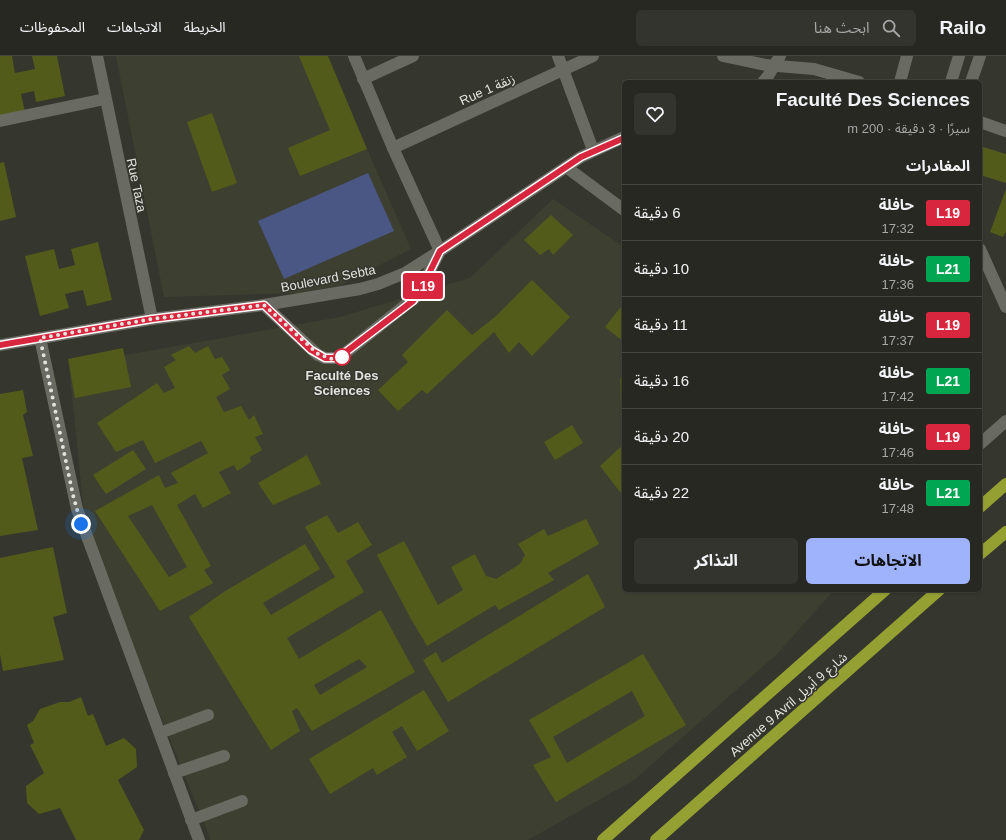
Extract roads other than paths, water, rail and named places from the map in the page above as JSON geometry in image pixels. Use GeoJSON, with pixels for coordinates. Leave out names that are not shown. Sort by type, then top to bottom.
{"type":"FeatureCollection","features":[{"type":"Feature","properties":{"kind":"highway"},"geometry":{"type":"LineString","coordinates":[[982,505],[1006,484]]}},
{"type":"Feature","properties":{"kind":"highway"},"geometry":{"type":"LineString","coordinates":[[982,552],[1006,532]]}},
{"type":"Feature","properties":{"kind":"highway","name":"Avenue 9 Avril شارع 9 أبريل"},"geometry":{"type":"LineString","coordinates":[[603,840],[883,592]]}},
{"type":"Feature","properties":{"kind":"highway","name":"Avenue 9 Avril شارع 9 أبريل"},"geometry":{"type":"LineString","coordinates":[[656,840],[937,592]]}},
{"type":"Feature","properties":{"kind":"street","name":"Rue Taza"},"geometry":{"type":"LineString","coordinates":[[96,56],[152,319]]}},
{"type":"Feature","properties":{"kind":"street"},"geometry":{"type":"LineString","coordinates":[[264,305],[311,350],[325,358],[338,358],[413,301],[421,290],[440,251],[392,148],[354,56]]}},
{"type":"Feature","properties":{"kind":"street"},"geometry":{"type":"LineString","coordinates":[[363,79],[413,56]]}},
{"type":"Feature","properties":{"kind":"street"},"geometry":{"type":"LineString","coordinates":[[558,56],[594,150]]}},
{"type":"Feature","properties":{"kind":"street","name":"Rue 1 زنقة"},"geometry":{"type":"LineString","coordinates":[[392,148],[593,56]]}},
{"type":"Feature","properties":{"kind":"street"},"geometry":{"type":"LineString","coordinates":[[723,56],[778,61],[852,80]]}},
{"type":"Feature","properties":{"kind":"street"},"geometry":{"type":"LineString","coordinates":[[901,80],[907,56]]}},
{"type":"Feature","properties":{"kind":"street"},"geometry":{"type":"LineString","coordinates":[[952,80],[958,56]]}},
{"type":"Feature","properties":{"kind":"street"},"geometry":{"type":"LineString","coordinates":[[972,80],[980,56]]}},
{"type":"Feature","properties":{"kind":"street"},"geometry":{"type":"LineString","coordinates":[[764,80],[778,61]]}},
{"type":"Feature","properties":{"kind":"street"},"geometry":{"type":"LineString","coordinates":[[0,121],[105,99]]}},
{"type":"Feature","properties":{"kind":"street"},"geometry":{"type":"LineString","coordinates":[[982,123],[1006,131]]}},
{"type":"Feature","properties":{"kind":"street","name":"Boulevard Sebta"},"geometry":{"type":"LineString","coordinates":[[0,346],[152,319],[264,305],[360,289],[378,284],[405,273],[594,150],[622,139]]}},
{"type":"Feature","properties":{"kind":"street"},"geometry":{"type":"LineString","coordinates":[[566,167],[622,209]]}},
{"type":"Feature","properties":{"kind":"street"},"geometry":{"type":"LineString","coordinates":[[982,253],[1006,307]]}},
{"type":"Feature","properties":{"kind":"street"},"geometry":{"type":"LineString","coordinates":[[40,338],[77,509],[199,840]]}},
{"type":"Feature","properties":{"kind":"street"},"geometry":{"type":"LineString","coordinates":[[982,442],[1006,420]]}},
{"type":"Feature","properties":{"kind":"street"},"geometry":{"type":"LineString","coordinates":[[160,733],[208,715]]}},
{"type":"Feature","properties":{"kind":"street"},"geometry":{"type":"LineString","coordinates":[[174,773],[224,756]]}},
{"type":"Feature","properties":{"kind":"street"},"geometry":{"type":"LineString","coordinates":[[191,820],[242,801]]}},
{"type":"Feature","properties":{"kind":"place","name":"Faculté Des Sciences"},"geometry":{"type":"Point","coordinates":[342,357]}}]}
